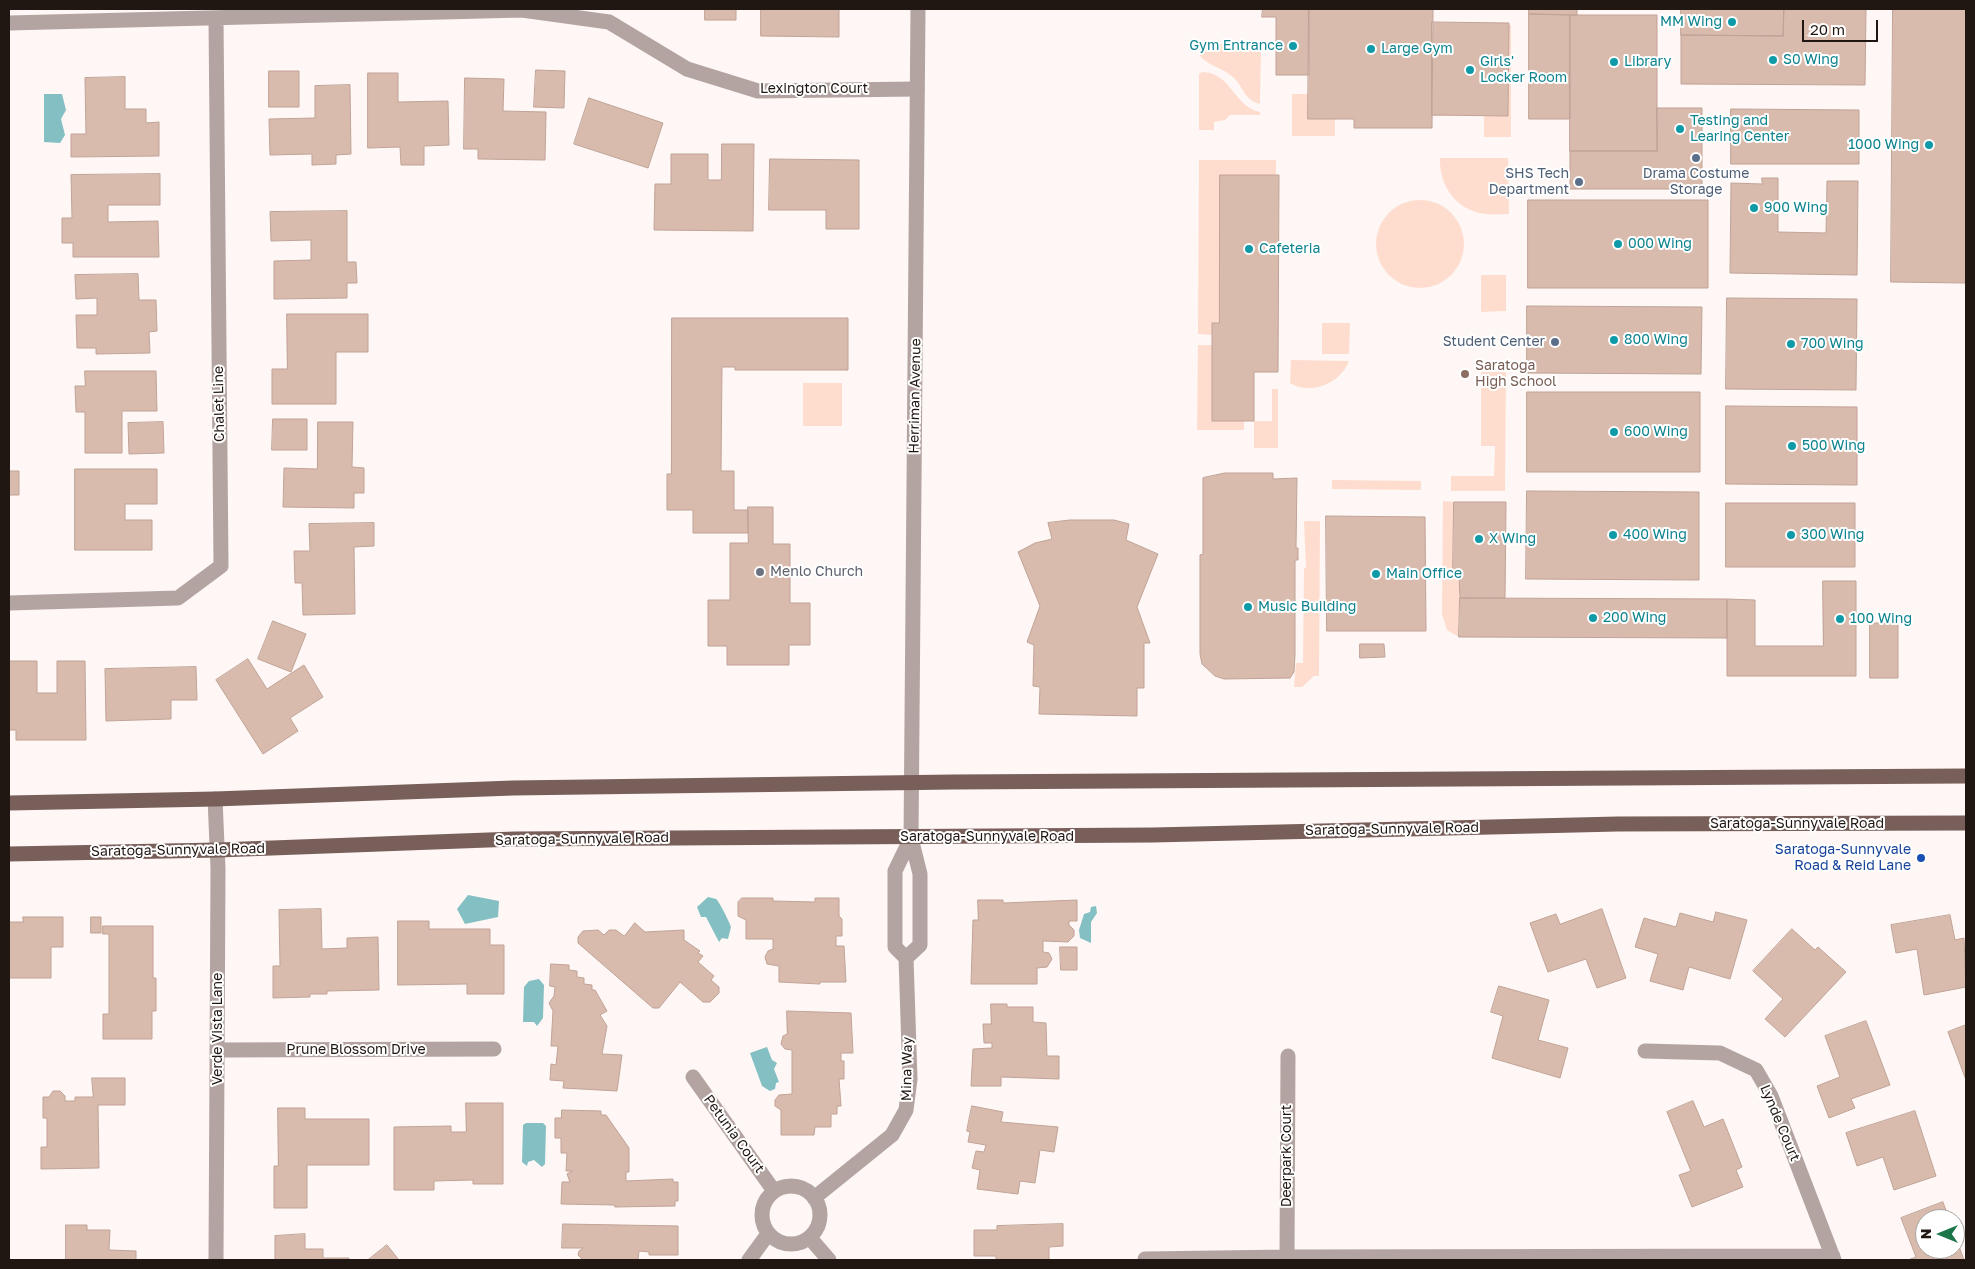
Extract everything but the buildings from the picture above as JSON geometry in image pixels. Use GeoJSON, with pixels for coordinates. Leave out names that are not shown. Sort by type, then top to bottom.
{"type":"FeatureCollection","features":[{"type":"Feature","properties":{"kind":"main road"},"geometry":{"type":"LineString","coordinates":[[9,803],[215,799],[513,788],[911,783],[1966,776]]}},
{"type":"Feature","properties":{"kind":"main road","name":"Saratoga-Sunnyvale Road"},"geometry":{"type":"LineString","coordinates":[[9,854],[218,850],[515,839],[911,838],[1152,835],[1618,824],[1966,823]]}},
{"type":"Feature","properties":{"kind":"street","name":"Herriman Avenue"},"geometry":{"type":"LineString","coordinates":[[911,783],[918,9]]}},
{"type":"Feature","properties":{"kind":"street","name":"Lexington Court"},"geometry":{"type":"LineString","coordinates":[[9,22],[216,19],[522,10],[609,22],[687,69],[758,91],[918,89]]}},
{"type":"Feature","properties":{"kind":"street","name":"Chalet Line"},"geometry":{"type":"LineString","coordinates":[[9,603],[178,598],[221,566],[216,19]]}},
{"type":"Feature","properties":{"kind":"street","name":"Mina Way"},"geometry":{"type":"LineString","coordinates":[[906,958],[920,944],[920,874],[911,838],[911,783]]}},
{"type":"Feature","properties":{"kind":"street","name":"Verde Vista Lane"},"geometry":{"type":"LineString","coordinates":[[215,799],[218,850],[216,1260]]}},
{"type":"Feature","properties":{"kind":"street","name":"Mina Way"},"geometry":{"type":"LineString","coordinates":[[814,1198],[892,1135],[906,1110],[910,1079],[906,958],[895,946],[895,871],[911,838]]}},
{"type":"Feature","properties":{"kind":"street","name":"Prune Blossom Drive"},"geometry":{"type":"LineString","coordinates":[[218,1050],[494,1049]]}},
{"type":"Feature","properties":{"kind":"street","name":"Lynde Court"},"geometry":{"type":"LineString","coordinates":[[1646,1051],[1720,1053],[1756,1070],[1771,1096],[1833,1258]]}},
{"type":"Feature","properties":{"kind":"street","name":"Deerpark Court"},"geometry":{"type":"LineString","coordinates":[[1286,1257],[1288,1056]]}},
{"type":"Feature","properties":{"kind":"street","name":"Petunia Court"},"geometry":{"type":"LineString","coordinates":[[693,1077],[774,1191]]}},
{"type":"Feature","properties":{"kind":"street"},"geometry":{"type":"LineString","coordinates":[[792,1186],[801,1188],[814,1198],[820,1215],[818,1228],[810,1238],[796,1245],[780,1243],[768,1234],[763,1226],[762,1206],[774,1191],[792,1186]]}},
{"type":"Feature","properties":{"kind":"street"},"geometry":{"type":"LineString","coordinates":[[749,1260],[768,1234]]}},
{"type":"Feature","properties":{"kind":"street"},"geometry":{"type":"LineString","coordinates":[[810,1238],[830,1260]]}},
{"type":"Feature","properties":{"kind":"street"},"geometry":{"type":"LineString","coordinates":[[1144,1259],[1286,1257],[1833,1258]]}},
{"type":"Feature","properties":{"kind":"shaded area"},"geometry":{"type":"Polygon","coordinates":[[[1509,25],[1511,25],[1511,137],[1484,137],[1484,116],[1508,115],[1509,25]]]}},
{"type":"Feature","properties":{"kind":"shaded area"},"geometry":{"type":"Polygon","coordinates":[[[1200,44],[1261,44],[1260,104],[1248,97],[1233,77],[1200,56],[1200,44]]]}},
{"type":"Feature","properties":{"kind":"shaded area"},"geometry":{"type":"Polygon","coordinates":[[[1202,72],[1220,78],[1244,104],[1260,112],[1260,115],[1230,115],[1225,120],[1214,122],[1214,130],[1199,130],[1199,74],[1202,72]]]}},
{"type":"Feature","properties":{"kind":"shaded area"},"geometry":{"type":"Polygon","coordinates":[[[1292,94],[1309,94],[1309,119],[1335,119],[1335,136],[1292,136],[1292,94]]]}},
{"type":"Feature","properties":{"kind":"shaded area"},"geometry":{"type":"Polygon","coordinates":[[[1440,158],[1508,158],[1509,214],[1475,212],[1458,202],[1446,187],[1440,168],[1440,158]]]}},
{"type":"Feature","properties":{"kind":"shaded area"},"geometry":{"type":"Polygon","coordinates":[[[1199,160],[1276,160],[1276,176],[1220,176],[1219,323],[1212,323],[1212,335],[1198,334],[1199,160]]]}},
{"type":"Feature","properties":{"kind":"shaded area"},"geometry":{"type":"Polygon","coordinates":[[[1420,200],[1437,203],[1451,213],[1461,227],[1464,244],[1461,261],[1451,275],[1437,285],[1420,288],[1403,285],[1389,275],[1379,261],[1376,244],[1379,227],[1389,213],[1403,203],[1420,200]]]}},
{"type":"Feature","properties":{"kind":"shaded area"},"geometry":{"type":"Polygon","coordinates":[[[1481,275],[1506,275],[1506,311],[1481,312],[1481,275]]]}},
{"type":"Feature","properties":{"kind":"shaded area"},"geometry":{"type":"Polygon","coordinates":[[[1322,323],[1350,323],[1349,354],[1322,354],[1322,323]]]}},
{"type":"Feature","properties":{"kind":"shaded area"},"geometry":{"type":"Polygon","coordinates":[[[1198,345],[1212,345],[1212,421],[1244,421],[1244,430],[1197,430],[1198,345]]]}},
{"type":"Feature","properties":{"kind":"shaded area"},"geometry":{"type":"Polygon","coordinates":[[[1291,360],[1349,361],[1345,369],[1332,381],[1316,388],[1307,388],[1298,387],[1290,383],[1291,360]]]}},
{"type":"Feature","properties":{"kind":"shaded area"},"geometry":{"type":"Polygon","coordinates":[[[1481,372],[1506,372],[1505,491],[1451,491],[1451,476],[1494,476],[1495,446],[1481,446],[1481,372]]]}},
{"type":"Feature","properties":{"kind":"shaded area"},"geometry":{"type":"Polygon","coordinates":[[[803,383],[842,383],[842,426],[803,426],[803,383]]]}},
{"type":"Feature","properties":{"kind":"shaded area"},"geometry":{"type":"Polygon","coordinates":[[[1272,389],[1278,389],[1278,448],[1254,448],[1254,421],[1272,421],[1272,389]]]}},
{"type":"Feature","properties":{"kind":"shaded area"},"geometry":{"type":"Polygon","coordinates":[[[1332,480],[1421,481],[1421,490],[1332,489],[1332,480]]]}},
{"type":"Feature","properties":{"kind":"shaded area"},"geometry":{"type":"Polygon","coordinates":[[[1443,501],[1454,502],[1453,575],[1459,575],[1459,637],[1447,630],[1442,614],[1443,501]]]}},
{"type":"Feature","properties":{"kind":"shaded area"},"geometry":{"type":"Polygon","coordinates":[[[1304,521],[1320,521],[1319,676],[1314,676],[1302,687],[1294,687],[1296,663],[1303,663],[1304,568],[1306,568],[1304,521]]]}},
{"type":"Feature","properties":{"kind":"water"},"geometry":{"type":"Polygon","coordinates":[[[44,94],[62,94],[66,110],[61,119],[65,135],[60,143],[44,142],[44,94]]]}},
{"type":"Feature","properties":{"kind":"water"},"geometry":{"type":"Polygon","coordinates":[[[468,895],[499,901],[498,917],[465,924],[457,909],[468,895]]]}},
{"type":"Feature","properties":{"kind":"water"},"geometry":{"type":"Polygon","coordinates":[[[708,897],[716,899],[727,917],[731,927],[728,939],[722,938],[719,942],[706,917],[701,917],[697,907],[708,897]]]}},
{"type":"Feature","properties":{"kind":"water"},"geometry":{"type":"Polygon","coordinates":[[[1096,906],[1097,913],[1091,922],[1091,943],[1080,938],[1079,930],[1084,914],[1090,912],[1091,907],[1096,906]]]}},
{"type":"Feature","properties":{"kind":"water"},"geometry":{"type":"Polygon","coordinates":[[[539,979],[544,985],[543,1018],[537,1026],[534,1022],[523,1022],[524,987],[529,981],[539,979]]]}},
{"type":"Feature","properties":{"kind":"water"},"geometry":{"type":"Polygon","coordinates":[[[767,1047],[772,1060],[777,1063],[774,1069],[779,1082],[776,1083],[775,1089],[770,1091],[762,1086],[750,1053],[767,1047]]]}},
{"type":"Feature","properties":{"kind":"water"},"geometry":{"type":"Polygon","coordinates":[[[526,1123],[543,1123],[546,1126],[545,1164],[542,1167],[534,1160],[528,1162],[527,1166],[522,1162],[523,1125],[526,1123]]]}},
{"type":"Feature","properties":{"kind":"place","name":"MM Wing"},"geometry":{"type":"Point","coordinates":[1732,22]}},
{"type":"Feature","properties":{"kind":"place","name":"Gym Entrance"},"geometry":{"type":"Point","coordinates":[1293,46]}},
{"type":"Feature","properties":{"kind":"place","name":"Large Gym"},"geometry":{"type":"Point","coordinates":[1371,49]}},
{"type":"Feature","properties":{"kind":"place","name":"S0 Wing"},"geometry":{"type":"Point","coordinates":[1773,60]}},
{"type":"Feature","properties":{"kind":"place","name":"Library"},"geometry":{"type":"Point","coordinates":[1614,62]}},
{"type":"Feature","properties":{"kind":"place","name":"Girls' Locker Room"},"geometry":{"type":"Point","coordinates":[1470,70]}},
{"type":"Feature","properties":{"kind":"place","name":"Testing and Learing Center"},"geometry":{"type":"Point","coordinates":[1680,129]}},
{"type":"Feature","properties":{"kind":"place","name":"1000 Wing"},"geometry":{"type":"Point","coordinates":[1929,145]}},
{"type":"Feature","properties":{"kind":"place","name":"Drama Costume Storage"},"geometry":{"type":"Point","coordinates":[1696,158]}},
{"type":"Feature","properties":{"kind":"place","name":"SHS Tech Department"},"geometry":{"type":"Point","coordinates":[1579,182]}},
{"type":"Feature","properties":{"kind":"place","name":"900 Wing"},"geometry":{"type":"Point","coordinates":[1754,208]}},
{"type":"Feature","properties":{"kind":"place","name":"000 Wing"},"geometry":{"type":"Point","coordinates":[1618,244]}},
{"type":"Feature","properties":{"kind":"place","name":"Cafeteria"},"geometry":{"type":"Point","coordinates":[1249,249]}},
{"type":"Feature","properties":{"kind":"place","name":"800 Wing"},"geometry":{"type":"Point","coordinates":[1614,340]}},
{"type":"Feature","properties":{"kind":"place","name":"Student Center"},"geometry":{"type":"Point","coordinates":[1555,342]}},
{"type":"Feature","properties":{"kind":"place","name":"700 Wing"},"geometry":{"type":"Point","coordinates":[1791,344]}},
{"type":"Feature","properties":{"kind":"place","name":"Saratoga High School"},"geometry":{"type":"Point","coordinates":[1465,374]}},
{"type":"Feature","properties":{"kind":"place","name":"600 Wing"},"geometry":{"type":"Point","coordinates":[1614,432]}},
{"type":"Feature","properties":{"kind":"place","name":"500 Wing"},"geometry":{"type":"Point","coordinates":[1792,446]}},
{"type":"Feature","properties":{"kind":"place","name":"400 Wing"},"geometry":{"type":"Point","coordinates":[1613,535]}},
{"type":"Feature","properties":{"kind":"place","name":"300 Wing"},"geometry":{"type":"Point","coordinates":[1791,535]}},
{"type":"Feature","properties":{"kind":"place","name":"X Wing"},"geometry":{"type":"Point","coordinates":[1479,539]}},
{"type":"Feature","properties":{"kind":"place","name":"Menlo Church"},"geometry":{"type":"Point","coordinates":[760,572]}},
{"type":"Feature","properties":{"kind":"place","name":"Main Office"},"geometry":{"type":"Point","coordinates":[1376,574]}},
{"type":"Feature","properties":{"kind":"place","name":"Music Building"},"geometry":{"type":"Point","coordinates":[1248,607]}},
{"type":"Feature","properties":{"kind":"place","name":"200 Wing"},"geometry":{"type":"Point","coordinates":[1593,618]}},
{"type":"Feature","properties":{"kind":"place","name":"100 Wing"},"geometry":{"type":"Point","coordinates":[1840,619]}},
{"type":"Feature","properties":{"kind":"place","name":"Saratoga-Sunnyvale Road & Reid Lane"},"geometry":{"type":"Point","coordinates":[1921,858]}}]}
